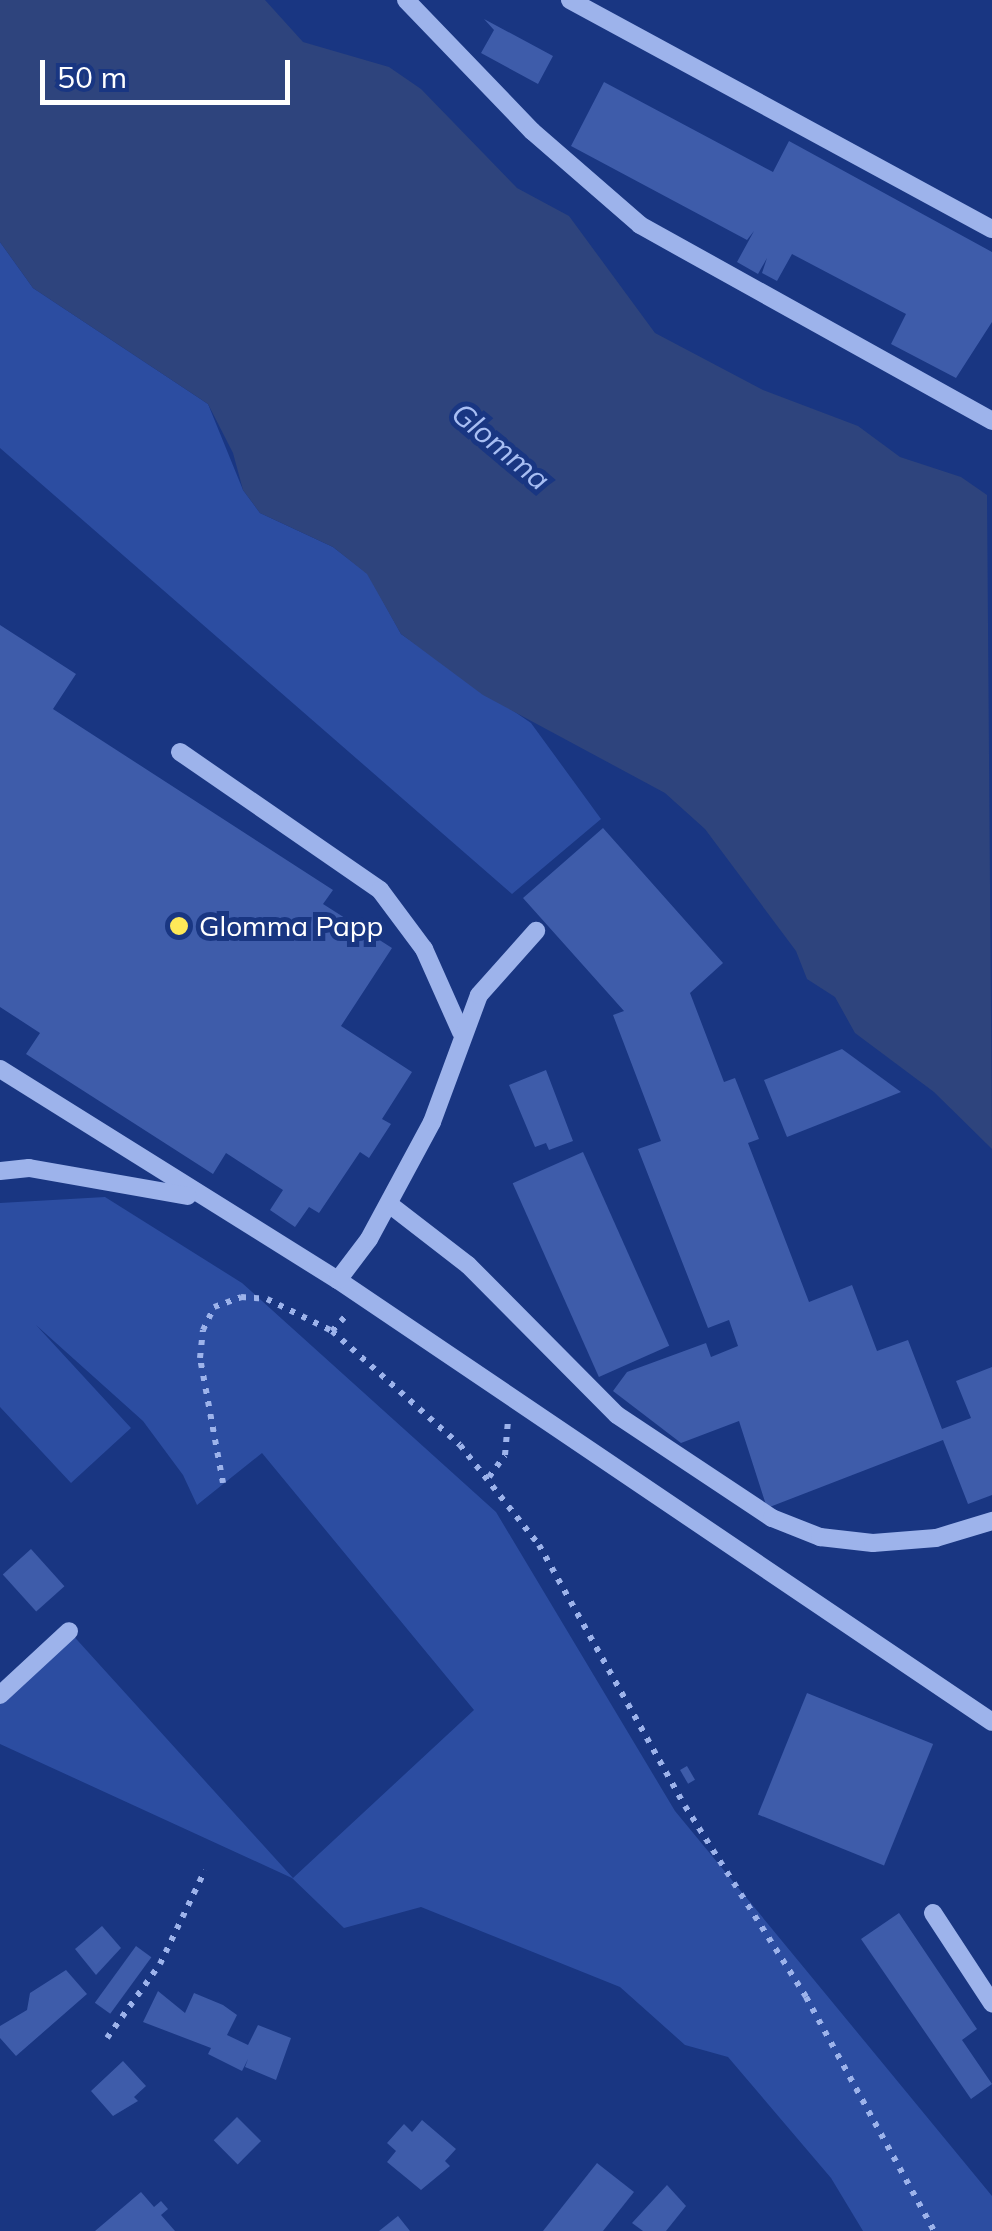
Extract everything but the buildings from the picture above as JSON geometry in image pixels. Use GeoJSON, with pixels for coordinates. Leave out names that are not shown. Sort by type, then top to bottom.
{"type":"FeatureCollection","features":[{"type":"Feature","properties":{"kind":"street"},"geometry":{"type":"LineString","coordinates":[[406,0],[532,131],[640,225],[992,422]]}},
{"type":"Feature","properties":{"kind":"street"},"geometry":{"type":"LineString","coordinates":[[570,0],[992,230]]}},
{"type":"Feature","properties":{"kind":"street"},"geometry":{"type":"LineString","coordinates":[[180,752],[380,890],[424,949],[462,1032]]}},
{"type":"Feature","properties":{"kind":"street"},"geometry":{"type":"LineString","coordinates":[[338,1280],[390,1204],[441,1100],[462,1032],[503,962],[536,932]]}},
{"type":"Feature","properties":{"kind":"street"},"geometry":{"type":"LineString","coordinates":[[0,1070],[198,1198],[338,1280],[510,1401],[992,1722]]}},
{"type":"Feature","properties":{"kind":"street"},"geometry":{"type":"LineString","coordinates":[[0,1171],[29,1168],[198,1198]]}},
{"type":"Feature","properties":{"kind":"street"},"geometry":{"type":"LineString","coordinates":[[390,1204],[468,1265],[617,1415],[772,1518],[820,1537],[873,1543],[936,1538],[992,1521]]}},
{"type":"Feature","properties":{"kind":"street"},"geometry":{"type":"LineString","coordinates":[[0,1695],[68,1632]]}},
{"type":"Feature","properties":{"kind":"street"},"geometry":{"type":"LineString","coordinates":[[933,1914],[992,2003]]}},
{"type":"Feature","properties":{"kind":"path"},"geometry":{"type":"LineString","coordinates":[[223,1484],[200,1358],[203,1330],[214,1307],[241,1297],[268,1299],[332,1331],[489,1477],[566,1588],[685,1806],[806,1997],[934,2231]]}},
{"type":"Feature","properties":{"kind":"path"},"geometry":{"type":"LineString","coordinates":[[332,1331],[362,1297]]}},
{"type":"Feature","properties":{"kind":"path"},"geometry":{"type":"LineString","coordinates":[[489,1477],[505,1456],[510,1401]]}},
{"type":"Feature","properties":{"kind":"path"},"geometry":{"type":"LineString","coordinates":[[107,2038],[160,1964],[205,1870]]}},
{"type":"Feature","properties":{"kind":"shaded area"},"geometry":{"type":"Polygon","coordinates":[[[0,242],[33,288],[208,404],[243,490],[260,513],[333,547],[368,574],[401,634],[531,723],[601,819],[512,894],[0,448],[0,242]]]}},
{"type":"Feature","properties":{"kind":"shaded area"},"geometry":{"type":"Polygon","coordinates":[[[105,1197],[242,1283],[496,1512],[675,1811],[992,2196],[992,2231],[863,2231],[831,2178],[728,2057],[685,2045],[620,1987],[421,1907],[344,1928],[292,1878],[0,1744],[0,1695],[69,1631],[293,1878],[474,1710],[262,1453],[197,1505],[183,1475],[143,1421],[36,1325],[131,1428],[71,1483],[0,1407],[0,1203],[105,1197]]]}},
{"type":"Feature","properties":{"kind":"water","name":"Glomma"},"geometry":{"type":"Polygon","coordinates":[[[0,0],[265,0],[303,42],[389,67],[421,89],[517,188],[569,216],[655,333],[763,390],[858,426],[900,457],[961,477],[987,495],[992,1149],[934,1092],[855,1033],[835,997],[807,979],[796,951],[705,829],[665,793],[483,695],[401,634],[367,574],[333,547],[260,513],[243,490],[233,453],[208,404],[33,288],[0,242],[0,0]]]}},
{"type":"Feature","properties":{"kind":"place","name":"Glomma Papp"},"geometry":{"type":"Point","coordinates":[179,926]}}]}
